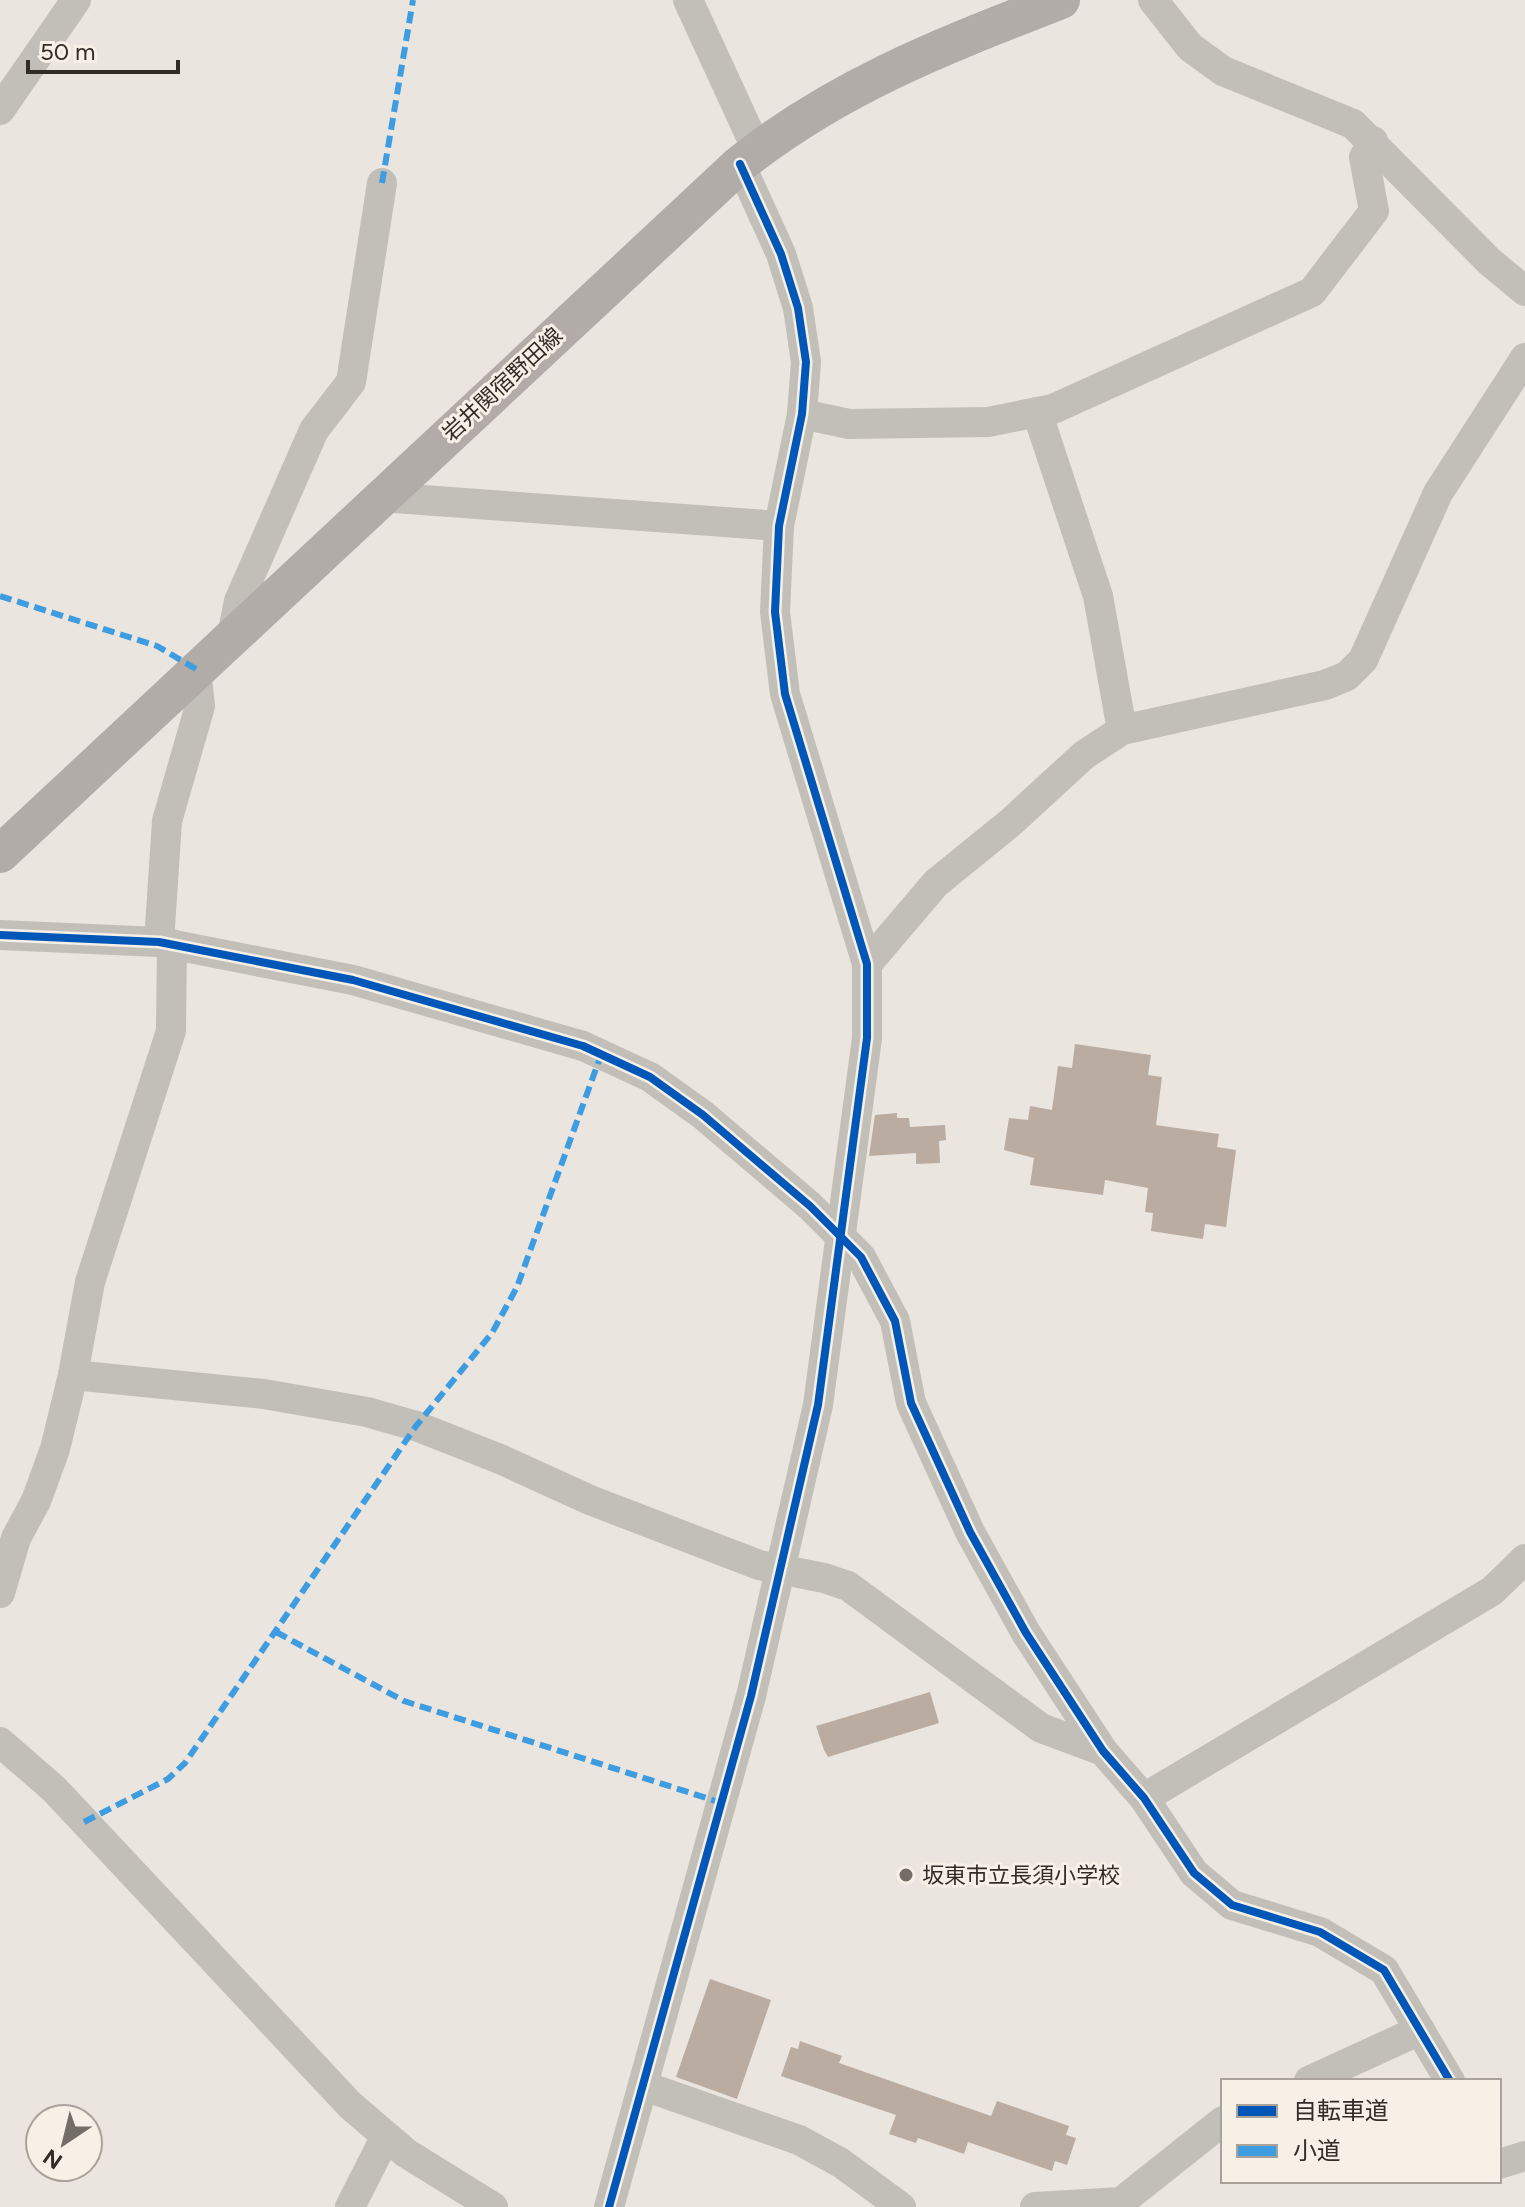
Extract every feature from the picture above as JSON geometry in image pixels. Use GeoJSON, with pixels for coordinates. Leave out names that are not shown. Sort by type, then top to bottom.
{"type":"FeatureCollection","features":[{"type":"Feature","properties":{"kind":"main road","name":"岩井関宿野田線"},"geometry":{"type":"LineString","coordinates":[[0,854],[749,157],[863,82],[1061,0]]}},
{"type":"Feature","properties":{"kind":"street"},"geometry":{"type":"LineString","coordinates":[[0,110],[76,0]]}},
{"type":"Feature","properties":{"kind":"street"},"geometry":{"type":"LineString","coordinates":[[609,2207],[751,1696],[818,1405],[867,1038],[867,964],[785,694],[775,612],[779,526],[802,414],[806,362],[798,308],[749,157],[688,0]]}},
{"type":"Feature","properties":{"kind":"street"},"geometry":{"type":"LineString","coordinates":[[1153,0],[1190,47],[1223,71],[1353,124],[1469,241],[1525,291]]}},
{"type":"Feature","properties":{"kind":"street"},"geometry":{"type":"LineString","coordinates":[[802,414],[849,424],[988,422],[1037,412],[1128,378],[1312,292],[1374,211],[1364,157],[1373,141]]}},
{"type":"Feature","properties":{"kind":"street"},"geometry":{"type":"LineString","coordinates":[[232,636],[239,601],[308,444],[351,382],[382,183]]}},
{"type":"Feature","properties":{"kind":"street"},"geometry":{"type":"LineString","coordinates":[[867,964],[936,883],[1010,823],[1084,755],[1122,730],[1325,685],[1347,676],[1363,660],[1378,633],[1438,493],[1525,358]]}},
{"type":"Feature","properties":{"kind":"street"},"geometry":{"type":"LineString","coordinates":[[1037,412],[1098,596],[1122,730]]}},
{"type":"Feature","properties":{"kind":"street"},"geometry":{"type":"LineString","coordinates":[[381,497],[779,526]]}},
{"type":"Feature","properties":{"kind":"street"},"geometry":{"type":"LineString","coordinates":[[1,1583],[55,1449],[73,1375],[90,1282],[171,1031],[166,943],[167,821],[200,706],[196,669]]}},
{"type":"Feature","properties":{"kind":"street"},"geometry":{"type":"LineString","coordinates":[[0,935],[166,943],[353,980],[583,1046],[650,1077],[703,1115],[810,1206],[861,1257],[895,1321],[911,1403],[970,1532],[1026,1633],[1103,1751],[1144,1798],[1194,1873],[1232,1905],[1320,1932],[1384,1970],[1449,2079]]}},
{"type":"Feature","properties":{"kind":"street"},"geometry":{"type":"LineString","coordinates":[[73,1375],[264,1394],[367,1412],[416,1426],[590,1500],[759,1565],[848,1586],[1041,1728],[1103,1751]]}},
{"type":"Feature","properties":{"kind":"street"},"geometry":{"type":"LineString","coordinates":[[1144,1798],[1492,1591],[1525,1559]]}},
{"type":"Feature","properties":{"kind":"street"},"geometry":{"type":"LineString","coordinates":[[0,1742],[54,1789],[328,2082],[385,2138],[493,2207]]}},
{"type":"Feature","properties":{"kind":"street"},"geometry":{"type":"LineString","coordinates":[[1313,2079],[1420,2030]]}},
{"type":"Feature","properties":{"kind":"street"},"geometry":{"type":"LineString","coordinates":[[644,2086],[799,2140],[841,2163],[901,2207]]}},
{"type":"Feature","properties":{"kind":"street"},"geometry":{"type":"LineString","coordinates":[[1035,2207],[1121,2202],[1221,2123]]}},
{"type":"Feature","properties":{"kind":"street"},"geometry":{"type":"LineString","coordinates":[[350,2207],[385,2138]]}},
{"type":"Feature","properties":{"kind":"street"},"geometry":{"type":"LineString","coordinates":[[1501,2163],[1525,2156]]}},
{"type":"Feature","properties":{"kind":"building"},"geometry":{"type":"Polygon","coordinates":[[[1075,1044],[1151,1055],[1148,1075],[1162,1077],[1156,1125],[1219,1134],[1217,1147],[1236,1150],[1226,1227],[1205,1224],[1203,1239],[1151,1231],[1153,1213],[1145,1212],[1148,1188],[1105,1180],[1103,1195],[1030,1185],[1034,1158],[1004,1150],[1009,1118],[1028,1120],[1030,1106],[1052,1110],[1058,1066],[1072,1068],[1075,1044]]]}},
{"type":"Feature","properties":{"kind":"building"},"geometry":{"type":"Polygon","coordinates":[[[897,1113],[897,1118],[909,1118],[910,1127],[945,1125],[946,1140],[939,1141],[940,1163],[916,1164],[916,1153],[869,1156],[875,1115],[897,1113]]]}},
{"type":"Feature","properties":{"kind":"building"},"geometry":{"type":"Polygon","coordinates":[[[930,1692],[939,1723],[828,1757],[816,1726],[930,1692]]]}},
{"type":"Feature","properties":{"kind":"building"},"geometry":{"type":"Polygon","coordinates":[[[710,1979],[771,2000],[737,2099],[676,2077],[710,1979]]]}},
{"type":"Feature","properties":{"kind":"building"},"geometry":{"type":"Polygon","coordinates":[[[800,2041],[842,2056],[839,2063],[991,2116],[997,2101],[1069,2126],[1066,2135],[1076,2138],[1067,2165],[1055,2161],[1052,2171],[968,2142],[964,2154],[918,2138],[916,2143],[889,2134],[896,2115],[781,2076],[791,2047],[798,2049],[800,2041]]]}},
{"type":"Feature","properties":{"kind":"marked path"},"geometry":{"type":"LineString","coordinates":[[382,183],[413,0]]}},
{"type":"Feature","properties":{"kind":"marked path"},"geometry":{"type":"LineString","coordinates":[[0,596],[157,646],[196,669]]}},
{"type":"Feature","properties":{"kind":"marked path"},"geometry":{"type":"LineString","coordinates":[[84,1822],[168,1779],[185,1763],[416,1426],[492,1333],[517,1287],[601,1055]]}},
{"type":"Feature","properties":{"kind":"marked path"},"geometry":{"type":"LineString","coordinates":[[276,1632],[404,1701],[722,1803]]}},
{"type":"Feature","properties":{"kind":"cycle path"},"geometry":{"type":"LineString","coordinates":[[609,2207],[751,1696],[818,1405],[867,1038],[867,964],[785,694],[775,612],[779,526],[802,414],[806,362],[798,308],[781,254],[740,164]]}},
{"type":"Feature","properties":{"kind":"cycle path"},"geometry":{"type":"LineString","coordinates":[[0,935],[159,942],[353,980],[583,1046],[650,1077],[703,1115],[810,1206],[861,1257],[895,1321],[911,1403],[970,1532],[1026,1633],[1103,1751],[1144,1798],[1194,1873],[1232,1905],[1320,1932],[1384,1970],[1449,2079]]}},
{"type":"Feature","properties":{"kind":"place","name":"坂東市立長須小学校"},"geometry":{"type":"Point","coordinates":[906,1875]}}]}
